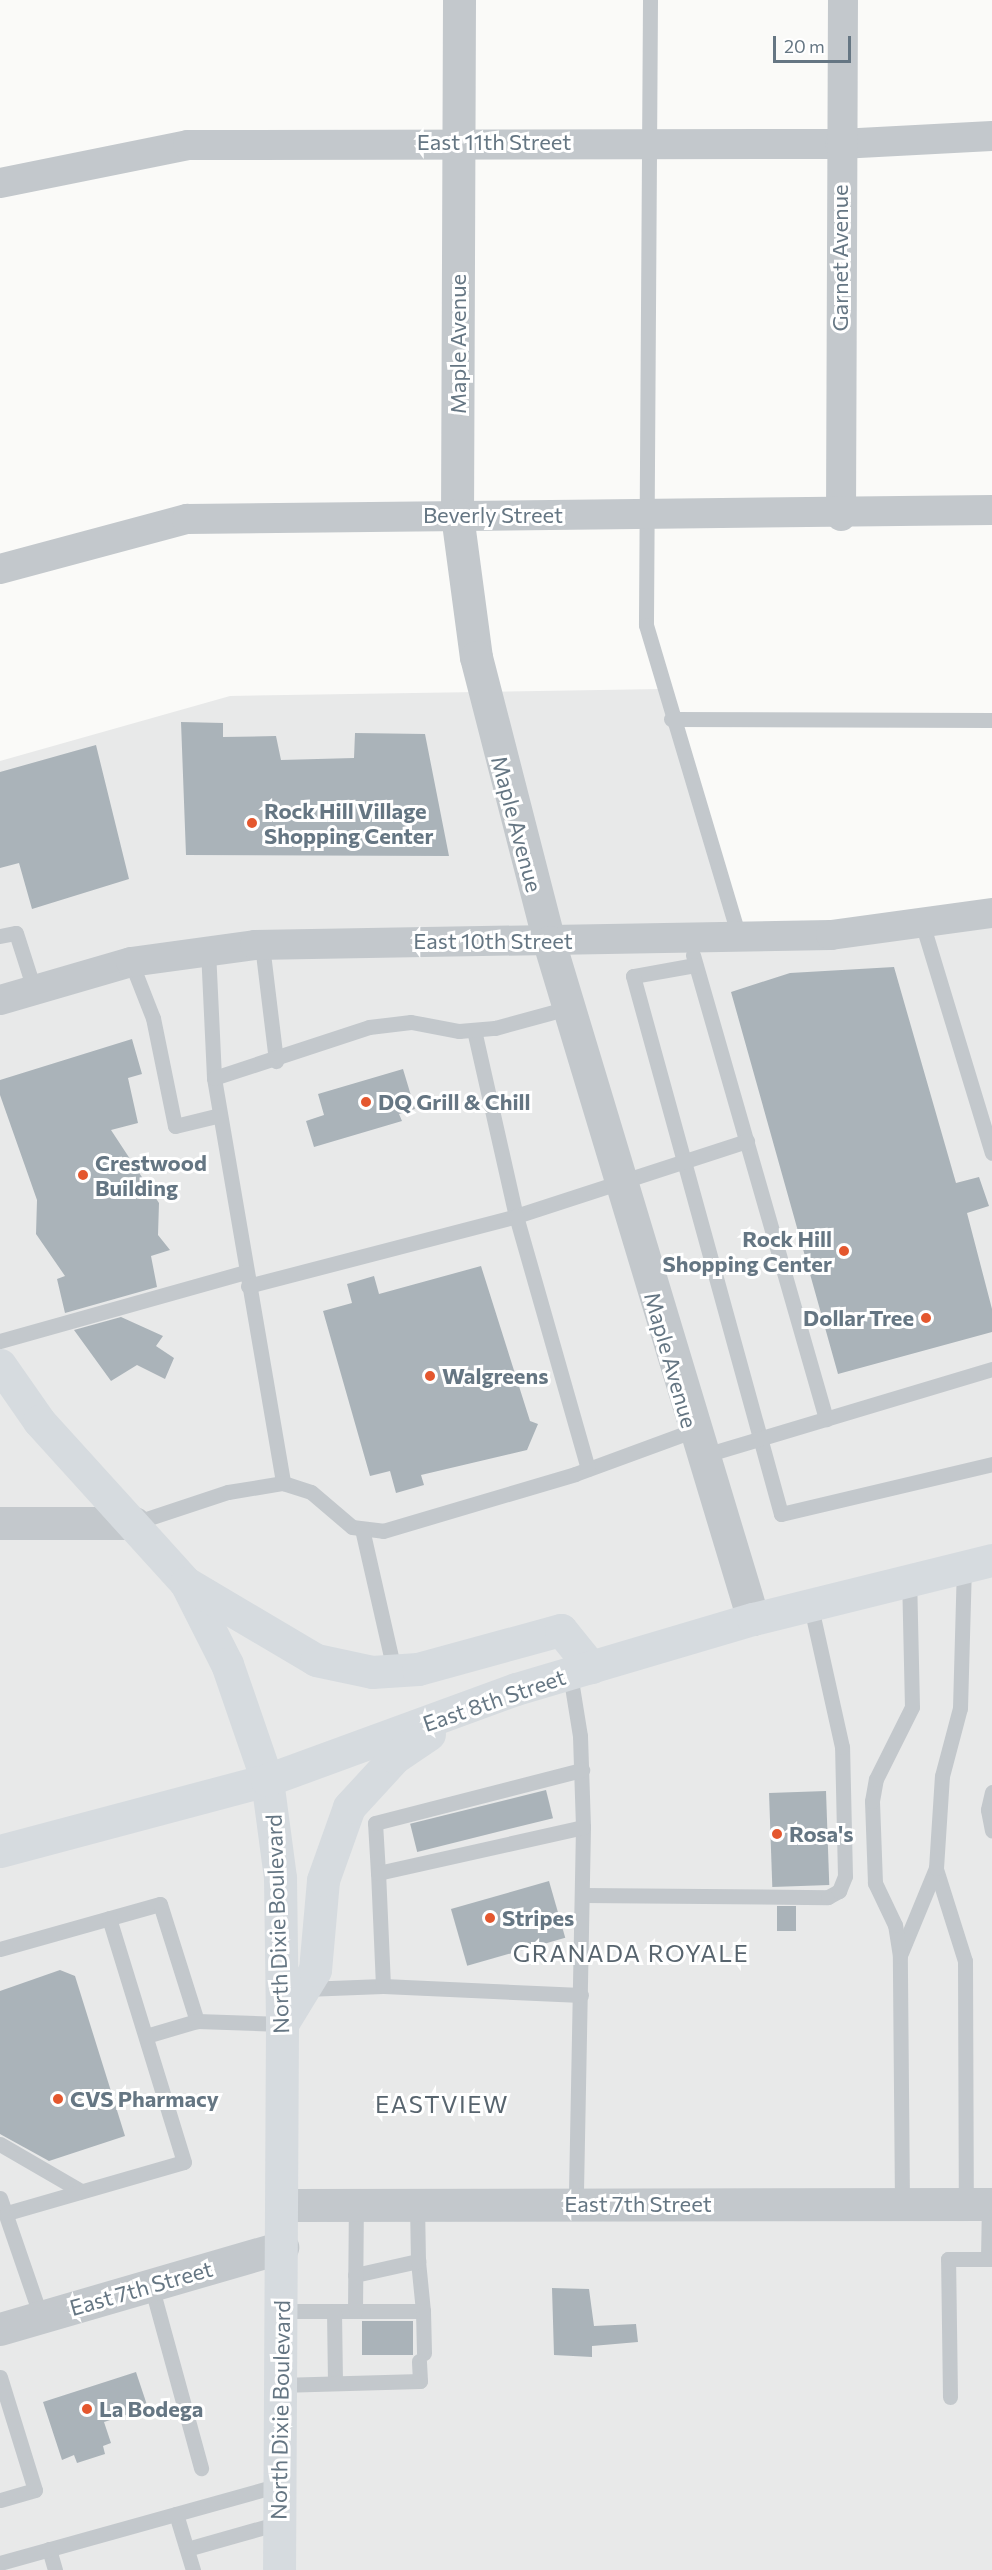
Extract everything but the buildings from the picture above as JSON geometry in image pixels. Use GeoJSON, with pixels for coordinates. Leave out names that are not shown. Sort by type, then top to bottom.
{"type":"FeatureCollection","features":[{"type":"Feature","properties":{"kind":"main road","name":"North Dixie Boulevard"},"geometry":{"type":"LineString","coordinates":[[0,1365],[39,1420],[134,1522],[186,1583],[227,1664],[267,1780],[280,1878],[284,2205],[279,2385],[279,2570]]}},
{"type":"Feature","properties":{"kind":"main road","name":"East 8th Street"},"geometry":{"type":"LineString","coordinates":[[0,1851],[267,1780],[581,1670],[753,1619],[978,1563]]}},
{"type":"Feature","properties":{"kind":"main road"},"geometry":{"type":"LineString","coordinates":[[186,1583],[316,1660],[394,1670],[454,1661],[561,1630],[581,1670]]}},
{"type":"Feature","properties":{"kind":"main road"},"geometry":{"type":"LineString","coordinates":[[282,2024],[315,1970],[323,1880],[349,1807],[395,1757],[468,1708]]}},
{"type":"Feature","properties":{"kind":"street","name":"Maple Avenue"},"geometry":{"type":"LineString","coordinates":[[459,0],[457,515],[476,657],[568,1008],[696,1444],[753,1619]]}},
{"type":"Feature","properties":{"kind":"street","name":"Garnet Avenue"},"geometry":{"type":"LineString","coordinates":[[841,516],[840,144],[843,0]]}},
{"type":"Feature","properties":{"kind":"street","name":"East 11th Street"},"geometry":{"type":"LineString","coordinates":[[0,183],[188,145],[459,142],[840,144],[992,136]]}},
{"type":"Feature","properties":{"kind":"street","name":"Beverly Street"},"geometry":{"type":"LineString","coordinates":[[0,569],[187,519],[457,515],[841,516],[992,510]]}},
{"type":"Feature","properties":{"kind":"street","name":"East 10th Street"},"geometry":{"type":"LineString","coordinates":[[0,1000],[131,962],[208,950],[262,945],[549,942],[692,951],[739,936],[831,935],[923,926],[992,914]]}},
{"type":"Feature","properties":{"kind":"street"},"geometry":{"type":"LineString","coordinates":[[0,1523],[134,1522]]}},
{"type":"Feature","properties":{"kind":"street","name":"East 7th Street"},"geometry":{"type":"LineString","coordinates":[[284,2205],[982,2204]]}},
{"type":"Feature","properties":{"kind":"street","name":"East 7th Street"},"geometry":{"type":"LineString","coordinates":[[0,2329],[282,2247]]}},
{"type":"Feature","properties":{"kind":"lane"},"geometry":{"type":"LineString","coordinates":[[650,0],[646,625],[671,719],[739,936]]}},
{"type":"Feature","properties":{"kind":"lane"},"geometry":{"type":"LineString","coordinates":[[671,719],[992,720]]}},
{"type":"Feature","properties":{"kind":"lane"},"geometry":{"type":"LineString","coordinates":[[923,926],[988,1123],[992,1153]]}},
{"type":"Feature","properties":{"kind":"lane"},"geometry":{"type":"LineString","coordinates":[[0,936],[16,933],[34,989]]}},
{"type":"Feature","properties":{"kind":"lane"},"geometry":{"type":"LineString","coordinates":[[262,945],[276,1061]]}},
{"type":"Feature","properties":{"kind":"lane"},"geometry":{"type":"LineString","coordinates":[[208,950],[214,1078],[283,1483]]}},
{"type":"Feature","properties":{"kind":"lane"},"geometry":{"type":"LineString","coordinates":[[826,1419],[692,951],[633,976],[781,1514],[992,1464]]}},
{"type":"Feature","properties":{"kind":"lane"},"geometry":{"type":"LineString","coordinates":[[131,962],[153,1018],[175,1126],[220,1115]]}},
{"type":"Feature","properties":{"kind":"lane"},"geometry":{"type":"LineString","coordinates":[[214,1078],[276,1061],[322,1039],[369,1028],[411,1022],[474,1030],[568,1008]]}},
{"type":"Feature","properties":{"kind":"lane"},"geometry":{"type":"LineString","coordinates":[[474,1030],[516,1216],[588,1469]]}},
{"type":"Feature","properties":{"kind":"lane"},"geometry":{"type":"LineString","coordinates":[[0,1341],[247,1279],[516,1216],[620,1185],[747,1141]]}},
{"type":"Feature","properties":{"kind":"lane"},"geometry":{"type":"LineString","coordinates":[[134,1522],[228,1492],[283,1483],[311,1492],[352,1527],[383,1531],[588,1469],[696,1444],[759,1438],[992,1369]]}},
{"type":"Feature","properties":{"kind":"lane"},"geometry":{"type":"LineString","coordinates":[[362,1529],[394,1670]]}},
{"type":"Feature","properties":{"kind":"lane"},"geometry":{"type":"LineString","coordinates":[[900,1956],[936,1868],[942,1776],[960,1708],[978,1563]]}},
{"type":"Feature","properties":{"kind":"lane"},"geometry":{"type":"LineString","coordinates":[[902,2204],[900,1956],[895,1925],[875,1883],[872,1801],[876,1779],[912,1707],[909,1579]]}},
{"type":"Feature","properties":{"kind":"lane"},"geometry":{"type":"LineString","coordinates":[[583,1895],[828,1897],[839,1891],[845,1876],[842,1747],[810,1603]]}},
{"type":"Feature","properties":{"kind":"lane"},"geometry":{"type":"LineString","coordinates":[[576,2204],[583,1895],[581,1670]]}},
{"type":"Feature","properties":{"kind":"lane"},"geometry":{"type":"LineString","coordinates":[[383,1986],[375,1823],[437,1814],[516,1793],[582,1770]]}},
{"type":"Feature","properties":{"kind":"lane"},"geometry":{"type":"LineString","coordinates":[[992,1792],[992,1831]]}},
{"type":"Feature","properties":{"kind":"lane"},"geometry":{"type":"LineString","coordinates":[[378,1873],[435,1855],[516,1834],[583,1827]]}},
{"type":"Feature","properties":{"kind":"lane"},"geometry":{"type":"LineString","coordinates":[[936,1868],[965,1960],[982,2204],[990,2259],[948,2259],[950,2397]]}},
{"type":"Feature","properties":{"kind":"lane"},"geometry":{"type":"LineString","coordinates":[[0,1948],[160,1904],[197,2021]]}},
{"type":"Feature","properties":{"kind":"lane"},"geometry":{"type":"LineString","coordinates":[[7,2213],[184,2162],[109,1918]]}},
{"type":"Feature","properties":{"kind":"lane"},"geometry":{"type":"LineString","coordinates":[[305,1989],[383,1986],[581,1995]]}},
{"type":"Feature","properties":{"kind":"lane"},"geometry":{"type":"LineString","coordinates":[[146,2036],[197,2021],[282,2024]]}},
{"type":"Feature","properties":{"kind":"lane"},"geometry":{"type":"LineString","coordinates":[[0,2144],[81,2191]]}},
{"type":"Feature","properties":{"kind":"lane"},"geometry":{"type":"LineString","coordinates":[[0,2198],[41,2317]]}},
{"type":"Feature","properties":{"kind":"lane"},"geometry":{"type":"LineString","coordinates":[[279,2385],[420,2381],[423,2311],[418,2261],[417,2204]]}},
{"type":"Feature","properties":{"kind":"lane"},"geometry":{"type":"LineString","coordinates":[[355,2311],[356,2205]]}},
{"type":"Feature","properties":{"kind":"lane"},"geometry":{"type":"LineString","coordinates":[[355,2275],[418,2261]]}},
{"type":"Feature","properties":{"kind":"lane"},"geometry":{"type":"LineString","coordinates":[[151,2285],[201,2468]]}},
{"type":"Feature","properties":{"kind":"lane"},"geometry":{"type":"LineString","coordinates":[[281,2311],[423,2311]]}},
{"type":"Feature","properties":{"kind":"lane"},"geometry":{"type":"LineString","coordinates":[[334,2312],[335,2383]]}},
{"type":"Feature","properties":{"kind":"lane"},"geometry":{"type":"LineString","coordinates":[[0,2377],[5,2413],[35,2490],[0,2500]]}},
{"type":"Feature","properties":{"kind":"lane"},"geometry":{"type":"LineString","coordinates":[[0,2563],[279,2485]]}},
{"type":"Feature","properties":{"kind":"lane"},"geometry":{"type":"LineString","coordinates":[[176,2514],[193,2570]]}},
{"type":"Feature","properties":{"kind":"lane"},"geometry":{"type":"LineString","coordinates":[[187,2549],[279,2523]]}},
{"type":"Feature","properties":{"kind":"lane"},"geometry":{"type":"LineString","coordinates":[[49,2549],[55,2570]]}},
{"type":"Feature","properties":{"kind":"shaded area"},"geometry":{"type":"Polygon","coordinates":[[[661,689],[735,936],[992,913],[992,2570],[0,2570],[0,761],[230,696],[661,689]]]}},
{"type":"Feature","properties":{"kind":"place","name":"Rock Hill Village Shopping Center"},"geometry":{"type":"Point","coordinates":[252,823]}},
{"type":"Feature","properties":{"kind":"place","name":"DQ Grill & Chill"},"geometry":{"type":"Point","coordinates":[366,1102]}},
{"type":"Feature","properties":{"kind":"place","name":"Crestwood Building"},"geometry":{"type":"Point","coordinates":[83,1175]}},
{"type":"Feature","properties":{"kind":"place","name":"Rock Hill Shopping Center"},"geometry":{"type":"Point","coordinates":[844,1251]}},
{"type":"Feature","properties":{"kind":"place","name":"Dollar Tree"},"geometry":{"type":"Point","coordinates":[926,1318]}},
{"type":"Feature","properties":{"kind":"place","name":"Walgreens"},"geometry":{"type":"Point","coordinates":[430,1376]}},
{"type":"Feature","properties":{"kind":"place","name":"Rosa's"},"geometry":{"type":"Point","coordinates":[777,1834]}},
{"type":"Feature","properties":{"kind":"place","name":"Stripes"},"geometry":{"type":"Point","coordinates":[490,1918]}},
{"type":"Feature","properties":{"kind":"place","name":"CVS Pharmacy"},"geometry":{"type":"Point","coordinates":[58,2099]}},
{"type":"Feature","properties":{"kind":"place","name":"La Bodega"},"geometry":{"type":"Point","coordinates":[87,2409]}},
{"type":"Feature","properties":{"kind":"district","name":"GRANADA ROYALE"},"geometry":{"type":"Point","coordinates":[631,1953]}},
{"type":"Feature","properties":{"kind":"district","name":"EASTVIEW"},"geometry":{"type":"Point","coordinates":[442,2104]}}]}
